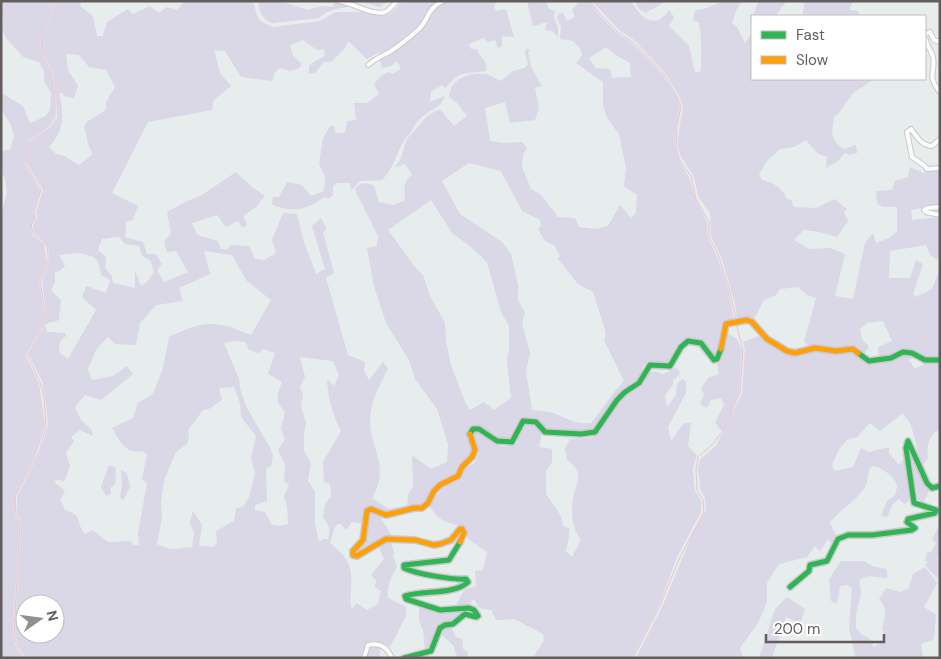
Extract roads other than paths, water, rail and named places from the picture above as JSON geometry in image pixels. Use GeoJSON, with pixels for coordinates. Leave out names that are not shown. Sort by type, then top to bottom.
{"type":"FeatureCollection","features":[{"type":"Feature","properties":{"kind":"street"},"geometry":{"type":"LineString","coordinates":[[339,1],[353,3],[364,10],[375,12],[385,12],[398,1]]}},
{"type":"Feature","properties":{"kind":"street"},"geometry":{"type":"LineString","coordinates":[[368,66],[376,58],[390,52],[414,33],[425,23],[429,12],[443,1]]}},
{"type":"Feature","properties":{"kind":"street"},"geometry":{"type":"LineString","coordinates":[[926,34],[930,32],[934,40],[940,42]]}},
{"type":"Feature","properties":{"kind":"street"},"geometry":{"type":"LineString","coordinates":[[926,45],[933,60],[931,74],[933,81],[940,92]]}},
{"type":"Feature","properties":{"kind":"street"},"geometry":{"type":"LineString","coordinates":[[940,139],[932,146],[927,146],[916,138],[911,129],[907,132],[912,156],[927,169],[940,168]]}},
{"type":"Feature","properties":{"kind":"street"},"geometry":{"type":"LineString","coordinates":[[940,207],[924,210],[940,215]]}},
{"type":"Feature","properties":{"kind":"street"},"geometry":{"type":"LineString","coordinates":[[404,658],[431,651],[440,628],[445,625],[453,624],[465,614],[478,616],[474,610],[469,608],[440,610],[406,599],[405,596],[432,591],[448,591],[465,586],[468,582],[466,579],[449,580],[404,568],[404,565],[449,560],[464,533],[460,529],[451,540],[434,545],[415,540],[386,539],[357,556],[353,555],[353,551],[364,540],[367,511],[371,509],[386,515],[414,508],[422,508],[428,503],[434,491],[440,485],[458,476],[462,467],[472,457],[475,450],[470,434],[473,429],[480,429],[489,438],[498,443],[512,442],[523,421],[536,422],[545,432],[589,434],[595,432],[617,400],[639,383],[650,365],[670,366],[681,346],[686,341],[692,340],[701,343],[711,358],[717,359],[721,350],[723,330],[726,324],[739,320],[752,322],[767,339],[787,351],[795,353],[815,348],[836,351],[852,349],[869,361],[891,358],[902,352],[908,352],[925,360],[940,360]]}},
{"type":"Feature","properties":{"kind":"street"},"geometry":{"type":"LineString","coordinates":[[790,587],[809,572],[810,566],[827,562],[838,539],[848,535],[872,535],[912,530],[914,526],[906,522],[908,519],[935,512],[936,510],[933,508],[914,503],[906,448],[908,441],[926,483],[932,488],[940,486]]}},
{"type":"Feature","properties":{"kind":"street"},"geometry":{"type":"LineString","coordinates":[[364,658],[368,645],[374,644],[388,649],[392,658]]}},
{"type":"Feature","properties":{"kind":"waterway"},"geometry":{"type":"LineString","coordinates":[[24,658],[18,649],[14,636],[20,520],[16,514],[15,496],[40,450],[46,425],[44,397],[40,382],[28,356],[43,326],[45,312],[40,280],[48,263],[48,251],[45,242],[33,234],[31,225],[35,218],[34,212],[41,190],[24,162],[28,156],[28,140],[48,127],[55,117],[55,96],[50,70],[41,52],[42,38],[56,1]]}},
{"type":"Feature","properties":{"kind":"waterway"},"geometry":{"type":"LineString","coordinates":[[590,1],[619,33],[633,42],[663,72],[677,97],[681,106],[676,146],[679,159],[691,176],[696,199],[709,222],[709,237],[718,254],[729,288],[736,319]]}},
{"type":"Feature","properties":{"kind":"waterway"},"geometry":{"type":"LineString","coordinates":[[633,658],[660,606],[680,557],[704,512],[703,500],[697,490],[696,469],[698,457],[713,444],[724,429],[740,392],[743,350],[736,323]]}}]}
